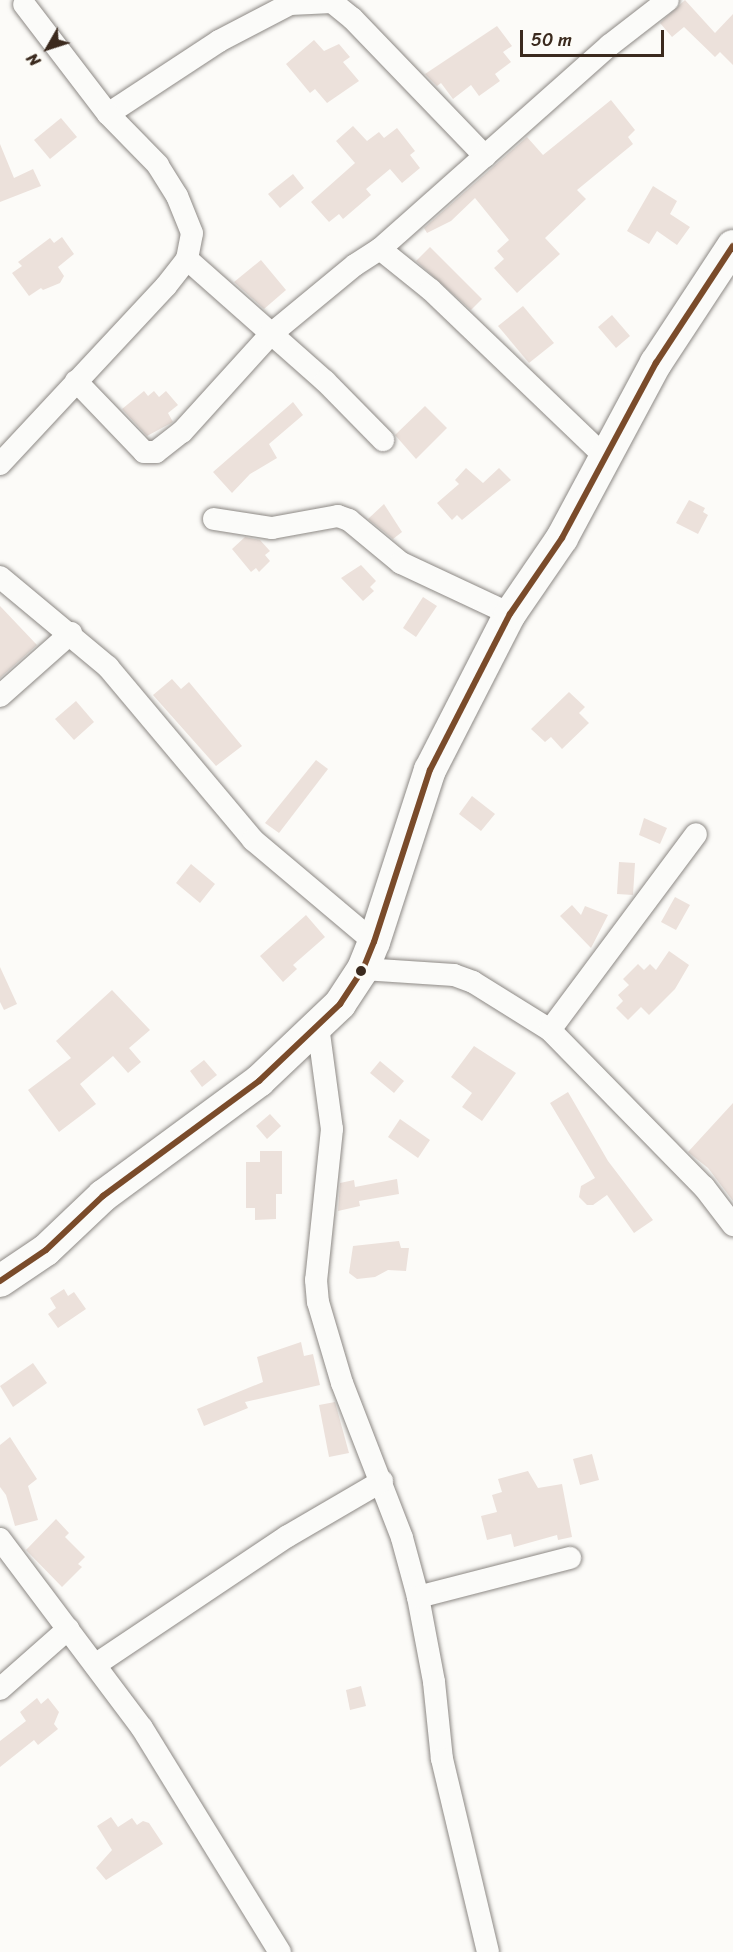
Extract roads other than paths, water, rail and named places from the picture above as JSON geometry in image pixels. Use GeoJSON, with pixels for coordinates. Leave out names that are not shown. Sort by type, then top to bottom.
{"type":"FeatureCollection","features":[{"type":"Feature","properties":{"kind":"main road"},"geometry":{"type":"LineString","coordinates":[[0,1281],[46,1250],[103,1196],[259,1081],[340,1004],[368,955],[430,770],[510,614],[562,538],[656,363],[733,246]]}},
{"type":"Feature","properties":{"kind":"street"},"geometry":{"type":"LineString","coordinates":[[108,114],[219,41],[290,4],[312,0],[332,2],[352,18],[485,156]]}},
{"type":"Feature","properties":{"kind":"street"},"geometry":{"type":"LineString","coordinates":[[76,381],[140,448],[151,454],[182,432],[270,335],[355,265],[380,249],[610,45],[668,0]]}},
{"type":"Feature","properties":{"kind":"street"},"geometry":{"type":"LineString","coordinates":[[0,464],[187,260],[192,233],[177,196],[158,165],[108,114],[24,4]]}},
{"type":"Feature","properties":{"kind":"street"},"geometry":{"type":"LineString","coordinates":[[380,249],[431,290],[605,457]]}},
{"type":"Feature","properties":{"kind":"street"},"geometry":{"type":"LineString","coordinates":[[187,260],[325,381],[383,440]]}},
{"type":"Feature","properties":{"kind":"street"},"geometry":{"type":"LineString","coordinates":[[214,519],[272,528],[338,516],[349,520],[400,563],[510,614]]}},
{"type":"Feature","properties":{"kind":"street"},"geometry":{"type":"LineString","coordinates":[[0,577],[71,633],[108,668],[253,840],[368,955],[454,975],[474,982],[550,1030],[704,1187],[733,1225]]}},
{"type":"Feature","properties":{"kind":"street"},"geometry":{"type":"LineString","coordinates":[[0,696],[71,633]]}},
{"type":"Feature","properties":{"kind":"street"},"geometry":{"type":"LineString","coordinates":[[550,1030],[696,834]]}},
{"type":"Feature","properties":{"kind":"street"},"geometry":{"type":"LineString","coordinates":[[318,1026],[332,1129],[316,1280],[318,1302],[342,1383],[382,1481],[418,1597],[434,1682],[442,1759],[488,1952]]}},
{"type":"Feature","properties":{"kind":"street"},"geometry":{"type":"LineString","coordinates":[[95,1665],[288,1536],[382,1481]]}},
{"type":"Feature","properties":{"kind":"street"},"geometry":{"type":"LineString","coordinates":[[0,1539],[142,1728],[280,1952]]}},
{"type":"Feature","properties":{"kind":"street"},"geometry":{"type":"LineString","coordinates":[[418,1597],[570,1558]]}},
{"type":"Feature","properties":{"kind":"street"},"geometry":{"type":"LineString","coordinates":[[0,1689],[68,1629]]}}]}
